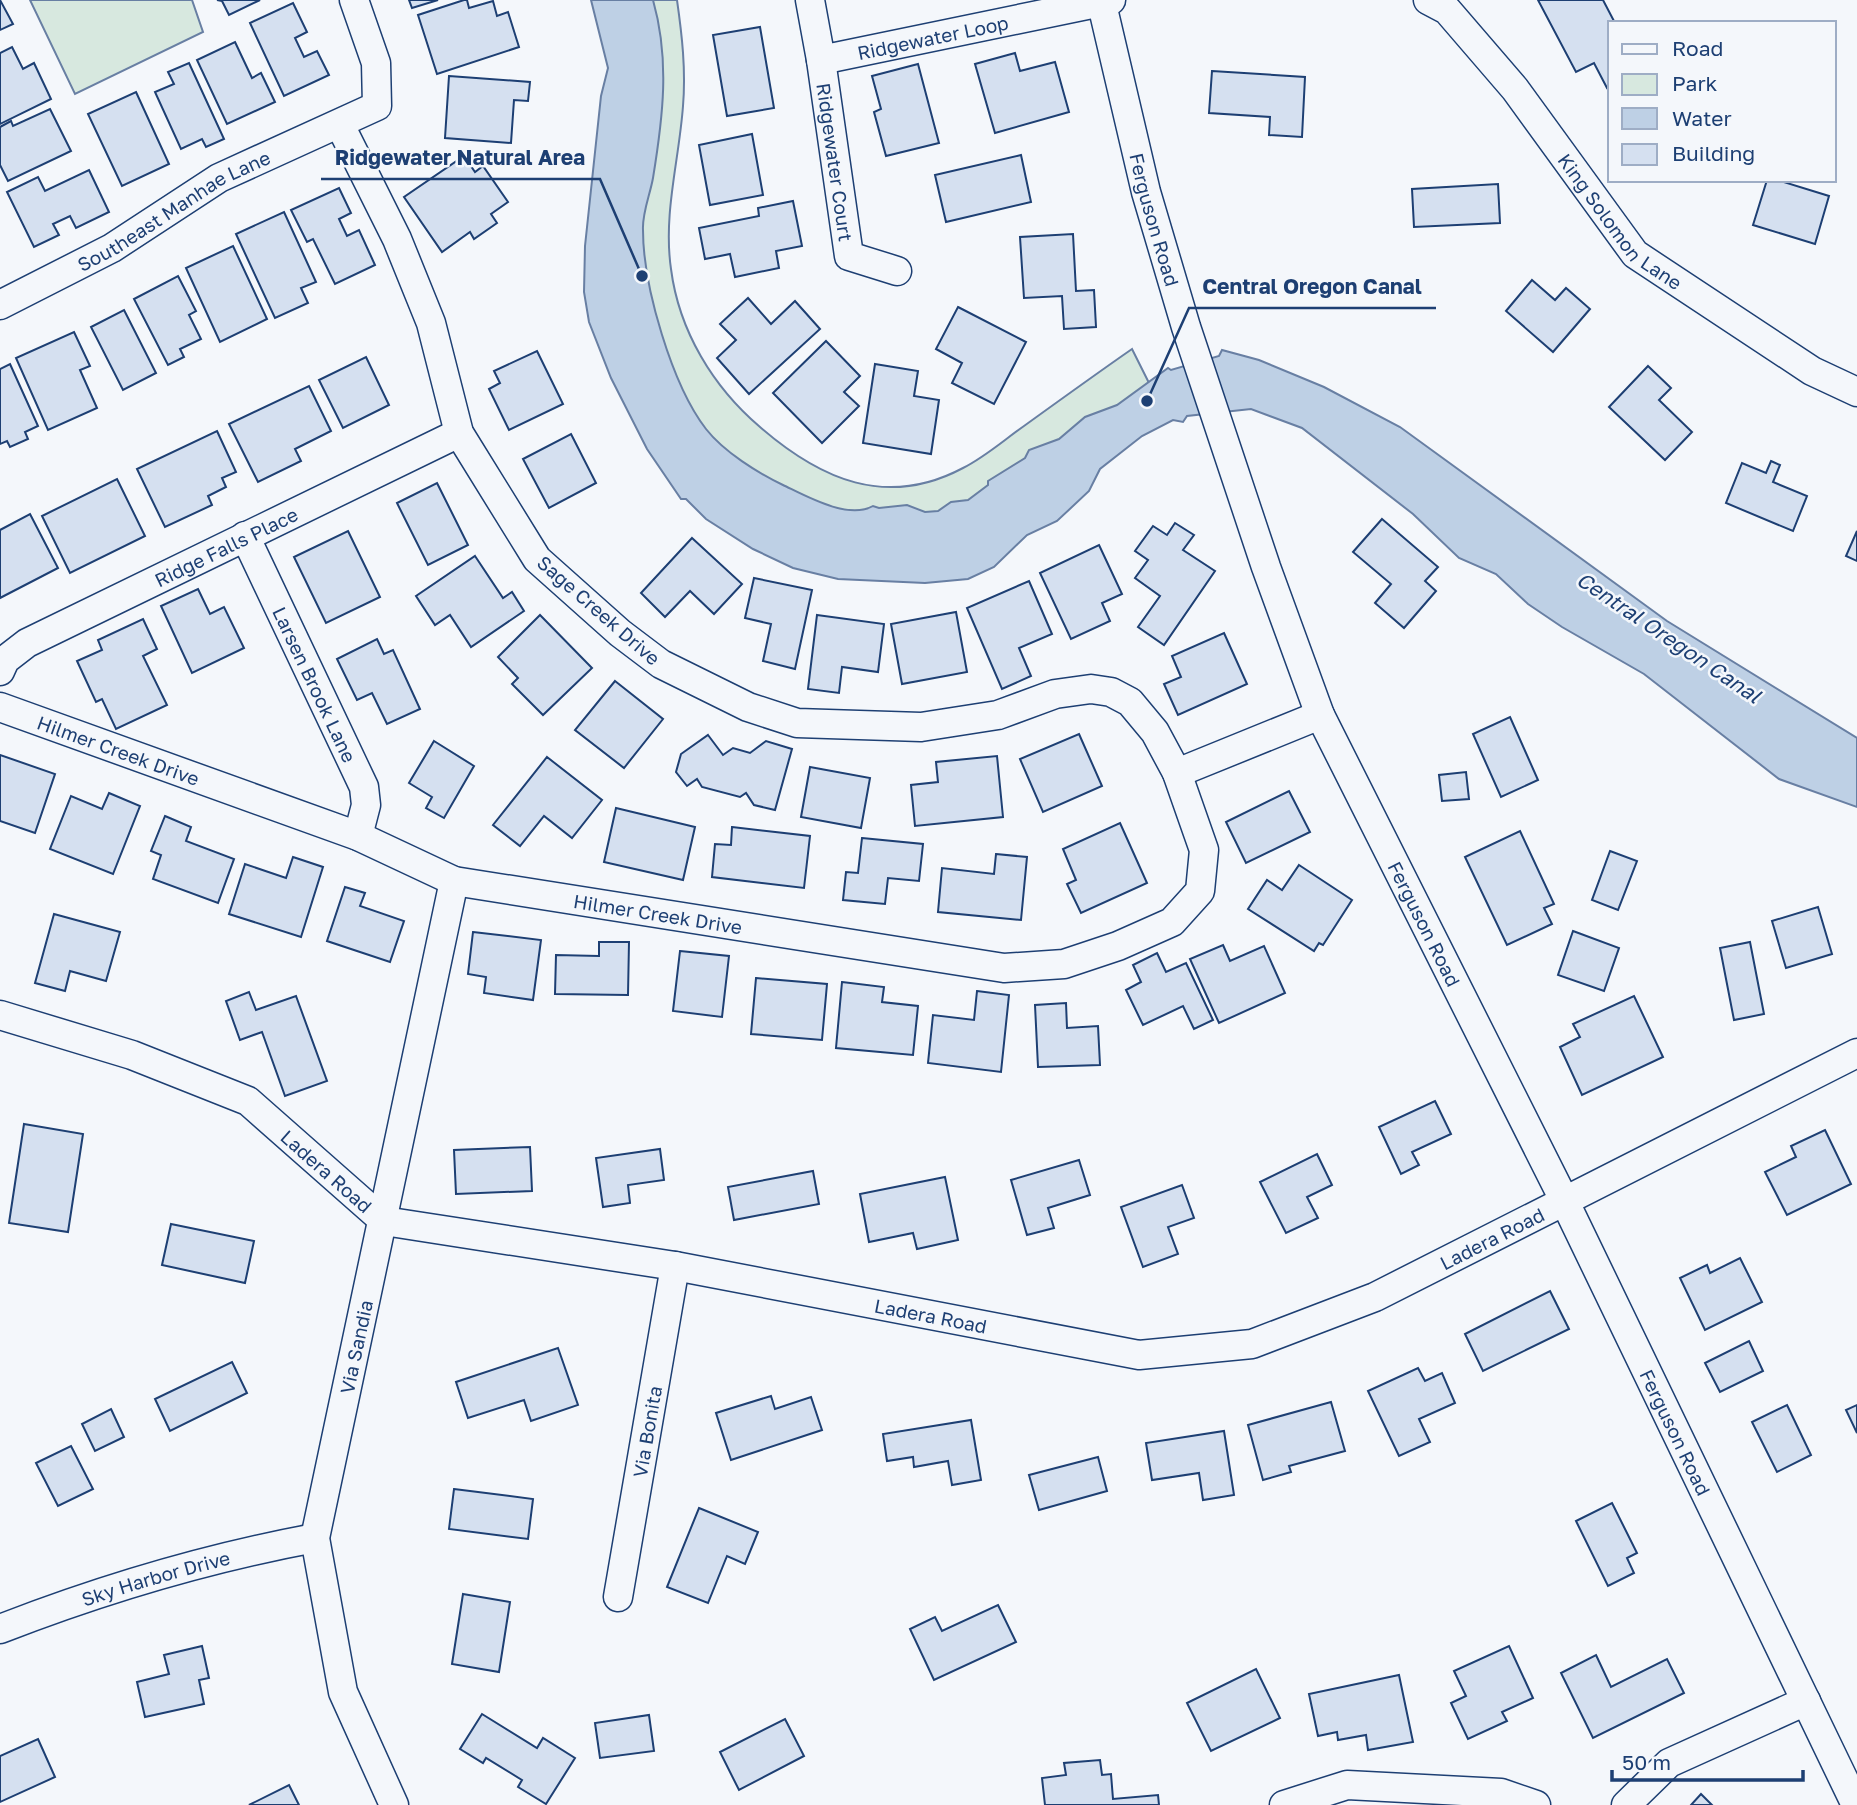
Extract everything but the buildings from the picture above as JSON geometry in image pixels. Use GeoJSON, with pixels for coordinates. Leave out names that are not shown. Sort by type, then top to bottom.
{"type":"FeatureCollection","features":[{"type":"Feature","properties":{"kind":"street","name":"Southeast Manhae Lane"},"geometry":{"type":"LineString","coordinates":[[2,297],[113,248],[219,178],[377,106],[376,63],[354,0]]}},
{"type":"Feature","properties":{"kind":"street"},"geometry":{"type":"LineString","coordinates":[[810,0],[821,60]]}},
{"type":"Feature","properties":{"kind":"street","name":"King Solomon Lane"},"geometry":{"type":"LineString","coordinates":[[1428,0],[1447,9],[1515,89],[1635,254],[1812,371],[1857,392]]}},
{"type":"Feature","properties":{"kind":"street","name":"Ridgewater Loop"},"geometry":{"type":"LineString","coordinates":[[821,60],[1105,1]]}},
{"type":"Feature","properties":{"kind":"street","name":"Ferguson Road"},"geometry":{"type":"LineString","coordinates":[[1105,1],[1146,192],[1218,427],[1320,715],[1563,1200],[1856,1805]]}},
{"type":"Feature","properties":{"kind":"street","name":"Ridgewater Court"},"geometry":{"type":"LineString","coordinates":[[821,60],[849,256],[897,271]]}},
{"type":"Feature","properties":{"kind":"street","name":"Sage Creek Drive"},"geometry":{"type":"LineString","coordinates":[[340,125],[397,239],[431,323],[459,433],[537,559],[620,633],[661,664],[748,708],[797,723],[921,727],[998,715],[1055,694],[1091,689],[1111,692],[1130,702],[1155,732],[1177,773]]}},
{"type":"Feature","properties":{"kind":"street","name":"Ridge Falls Place"},"geometry":{"type":"LineString","coordinates":[[0,671],[5,660],[27,643],[459,433]]}},
{"type":"Feature","properties":{"kind":"street","name":"Larsen Brook Lane"},"geometry":{"type":"LineString","coordinates":[[245,536],[364,787],[366,805],[358,836]]}},
{"type":"Feature","properties":{"kind":"street","name":"Hilmer Creek Drive"},"geometry":{"type":"LineString","coordinates":[[0,707],[358,836],[454,881],[1004,968],[1064,964],[1164,927],[1186,909],[1200,891],[1205,850],[1177,773]]}},
{"type":"Feature","properties":{"kind":"street"},"geometry":{"type":"LineString","coordinates":[[1177,773],[1320,715]]}},
{"type":"Feature","properties":{"kind":"street","name":"Via Sandia"},"geometry":{"type":"LineString","coordinates":[[394,1805],[343,1692],[315,1538],[454,881]]}},
{"type":"Feature","properties":{"kind":"street","name":"Ladera Road"},"geometry":{"type":"LineString","coordinates":[[0,1015],[132,1055],[248,1101],[384,1221],[675,1266],[1139,1355],[1252,1344],[1375,1297],[1857,1053]]}},
{"type":"Feature","properties":{"kind":"street","name":"Via Bonita"},"geometry":{"type":"LineString","coordinates":[[618,1597],[675,1266]]}},
{"type":"Feature","properties":{"kind":"street","name":"Sky Harbor Drive"},"geometry":{"type":"LineString","coordinates":[[0,1629],[85,1596],[136,1581],[239,1552],[315,1538]]}},
{"type":"Feature","properties":{"kind":"street"},"geometry":{"type":"LineString","coordinates":[[1626,1805],[1669,1763],[1806,1701]]}},
{"type":"Feature","properties":{"kind":"street"},"geometry":{"type":"LineString","coordinates":[[1284,1805],[1347,1785],[1501,1793],[1536,1805]]}},
{"type":"Feature","properties":{"kind":"green space"},"geometry":{"type":"Polygon","coordinates":[[[30,0],[192,0],[203,32],[75,94],[30,0]]]}},
{"type":"Feature","properties":{"kind":"green space"},"geometry":{"type":"Polygon","coordinates":[[[618,0],[677,0],[684,79],[669,228],[675,292],[690,336],[713,376],[743,411],[783,445],[830,474],[881,487],[907,486],[935,480],[971,464],[1132,349],[1158,401],[1008,509],[821,534],[646,379],[618,0]]]}},
{"type":"Feature","properties":{"kind":"water"},"geometry":{"type":"Polygon","coordinates":[[[591,0],[653,0],[662,45],[663,89],[657,155],[643,224],[648,279],[671,361],[694,410],[713,438],[752,468],[827,505],[863,510],[873,506],[879,508],[907,505],[925,512],[938,511],[951,502],[968,500],[988,485],[988,481],[1025,458],[1029,450],[1059,439],[1085,417],[1117,405],[1168,368],[1171,370],[1219,356],[1222,350],[1259,360],[1324,387],[1400,427],[1667,621],[1857,738],[1857,807],[1779,779],[1644,674],[1562,627],[1528,604],[1496,574],[1459,558],[1413,514],[1302,428],[1251,409],[1187,416],[1183,422],[1173,420],[1142,436],[1100,469],[1089,491],[1057,521],[1027,535],[994,567],[968,579],[925,583],[838,579],[793,568],[753,549],[706,519],[686,499],[681,499],[647,449],[611,378],[589,322],[584,292],[585,246],[601,96],[608,68],[591,0]]]}},
{"type":"Feature","properties":{"kind":"place","name":"Ridgewater Natural Area"},"geometry":{"type":"Point","coordinates":[642,276]}},
{"type":"Feature","properties":{"kind":"place","name":"Central Oregon Canal"},"geometry":{"type":"Point","coordinates":[1147,401]}}]}
